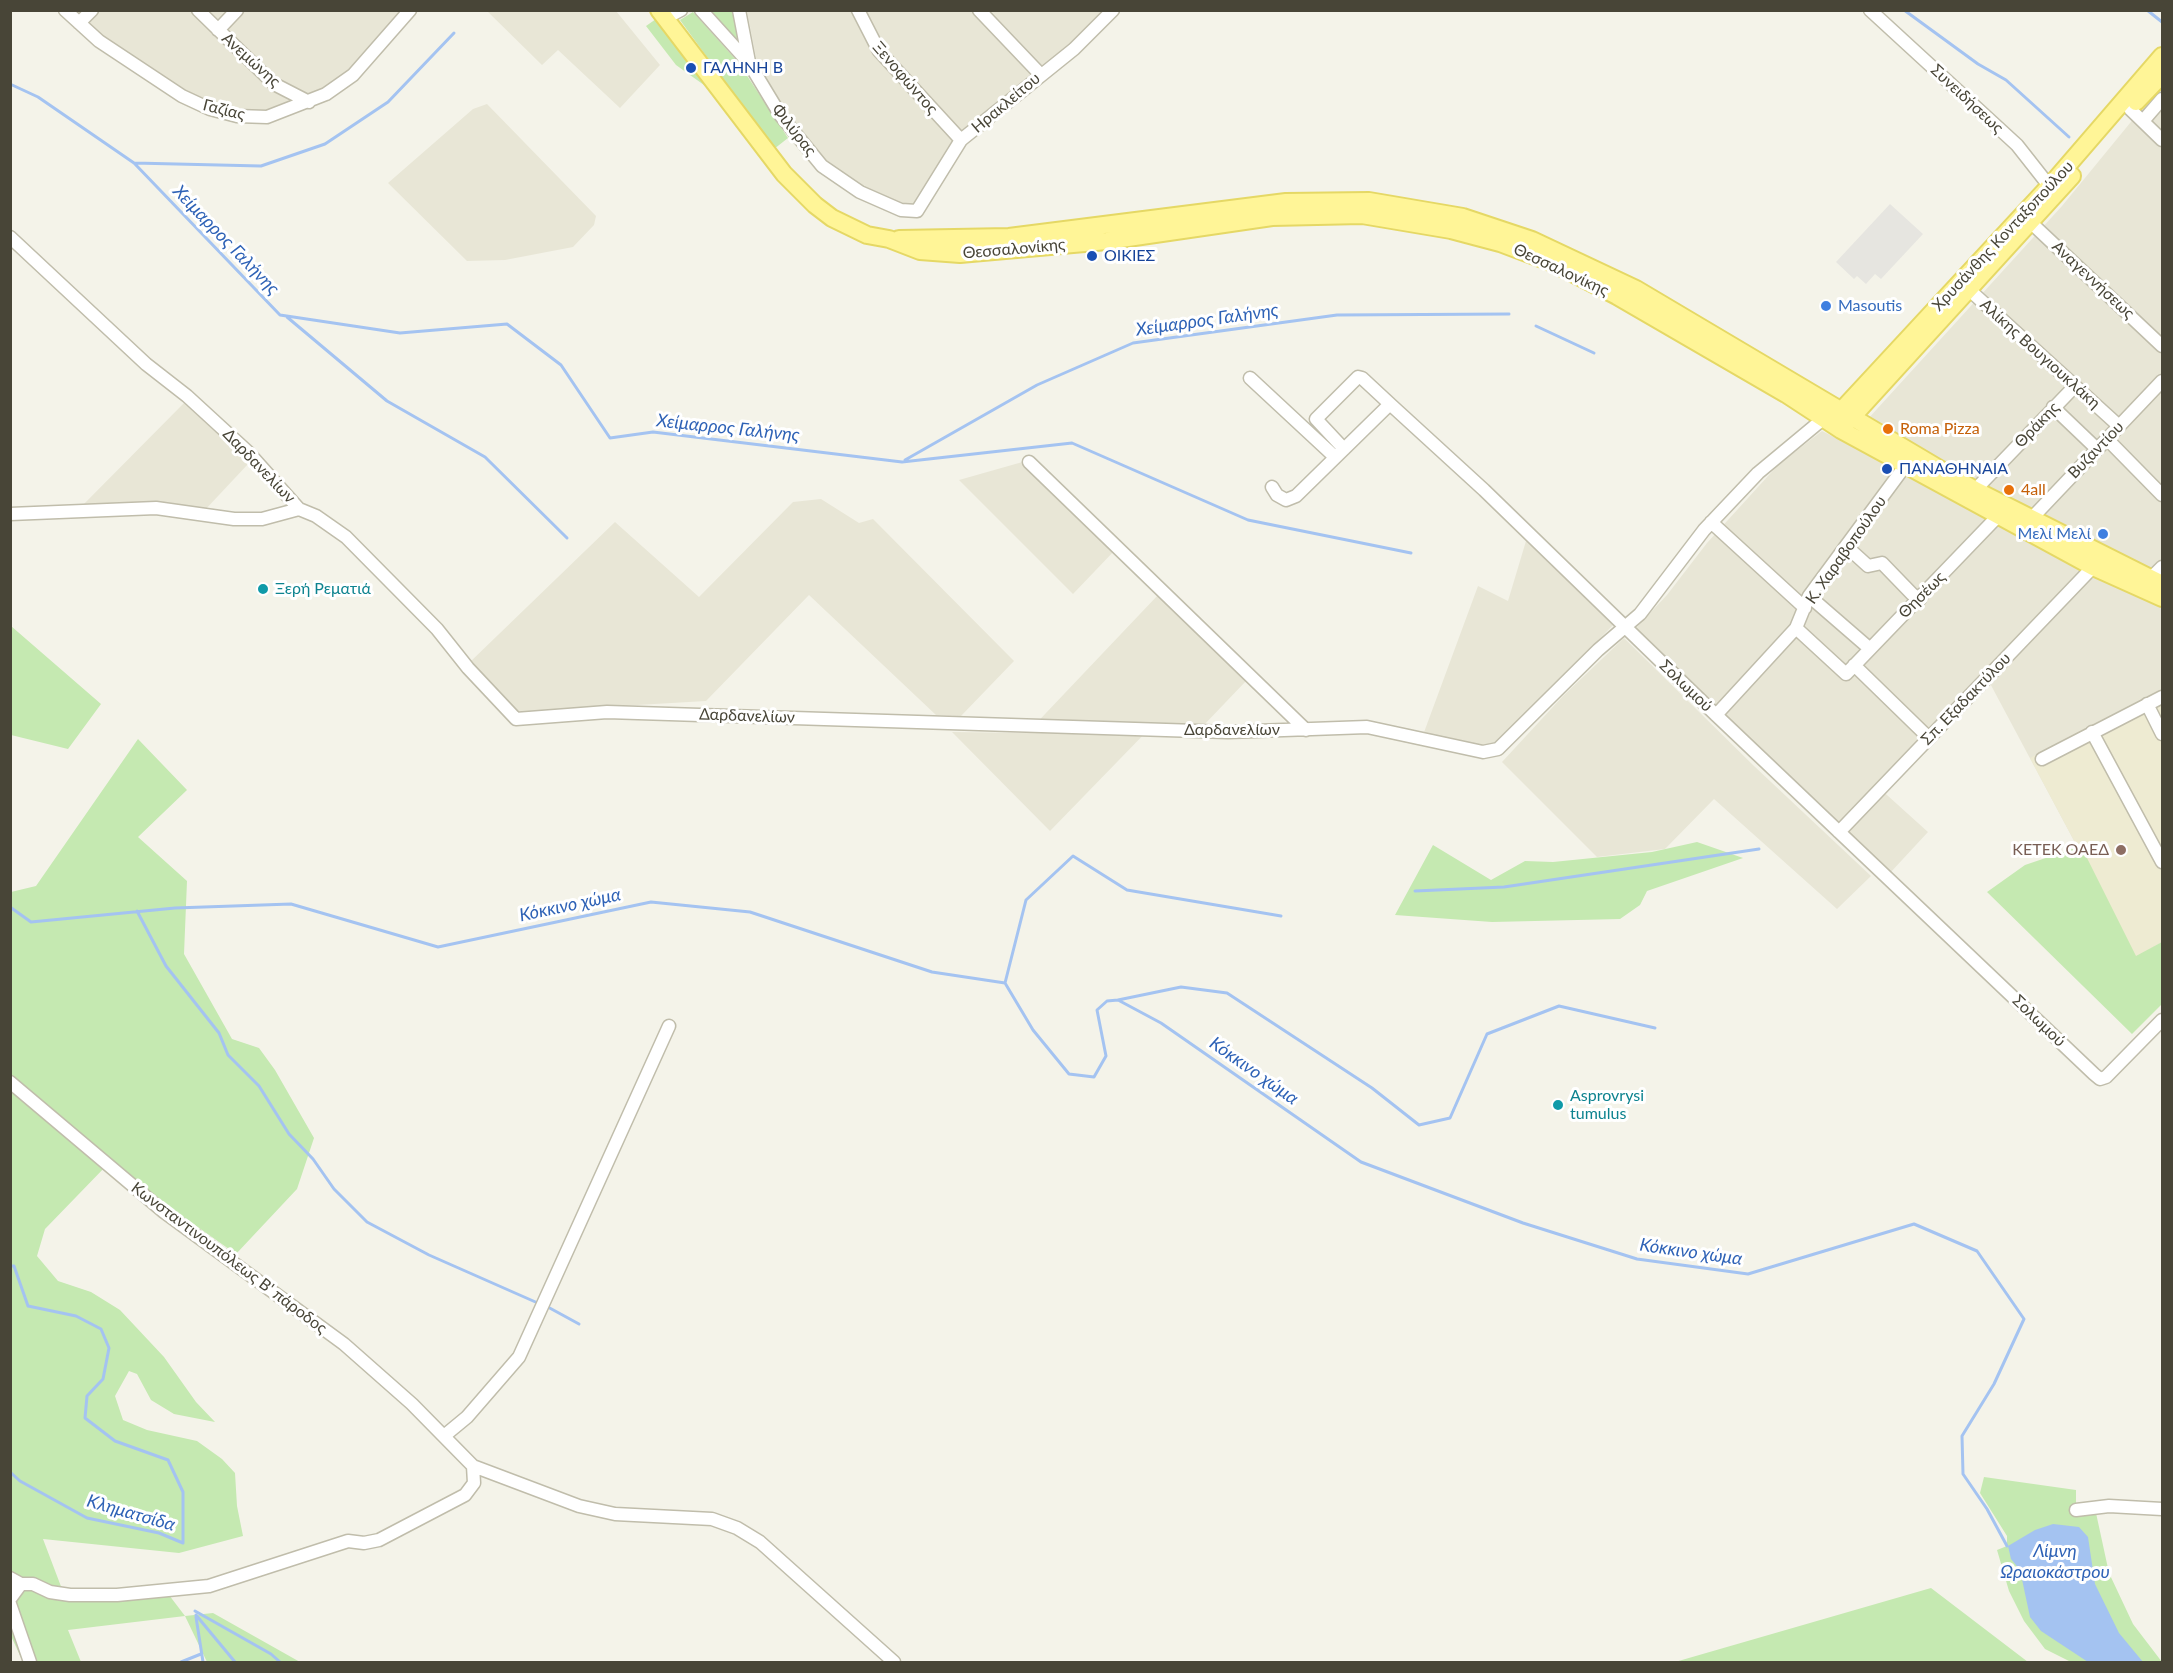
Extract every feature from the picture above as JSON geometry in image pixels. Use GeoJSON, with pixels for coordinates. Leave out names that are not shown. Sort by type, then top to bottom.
{"type":"FeatureCollection","features":[{"type":"Feature","properties":{"kind":"main road","name":"Θεσσαλονίκης"},"geometry":{"type":"LineString","coordinates":[[669,13],[769,157],[815,206],[850,228],[867,235],[889,239],[1009,237],[1286,202],[1369,201],[1414,208],[1508,230],[1598,269],[1752,356],[1905,466],[2093,567],[2163,598]]}},
{"type":"Feature","properties":{"kind":"main road","name":"Χρυσάνθης Κονταξοπούλου"},"geometry":{"type":"LineString","coordinates":[[2053,191],[2163,56]]}},
{"type":"Feature","properties":{"kind":"main road","name":"Χρυσάνθης Κονταξοπούλου"},"geometry":{"type":"LineString","coordinates":[[1837,418],[1965,286],[2163,75]]}},
{"type":"Feature","properties":{"kind":"main road","name":"Θεσσαλονίκης"},"geometry":{"type":"LineString","coordinates":[[1837,418],[2031,519],[2159,576]]}},
{"type":"Feature","properties":{"kind":"street","name":"Γαζίας"},"geometry":{"type":"LineString","coordinates":[[65,10],[149,75],[210,109],[237,116],[267,117],[309,102],[353,75],[410,10]]}},
{"type":"Feature","properties":{"kind":"street"},"geometry":{"type":"LineString","coordinates":[[79,23],[92,10]]}},
{"type":"Feature","properties":{"kind":"street","name":"Ανεμώνης"},"geometry":{"type":"LineString","coordinates":[[198,10],[274,84],[309,102]]}},
{"type":"Feature","properties":{"kind":"street"},"geometry":{"type":"LineString","coordinates":[[218,30],[237,10]]}},
{"type":"Feature","properties":{"kind":"street","name":"Φιλύρας"},"geometry":{"type":"LineString","coordinates":[[701,10],[749,63],[781,116],[822,166],[860,192],[901,210],[916,211]]}},
{"type":"Feature","properties":{"kind":"street"},"geometry":{"type":"LineString","coordinates":[[740,10],[749,63]]}},
{"type":"Feature","properties":{"kind":"street","name":"Ξενοφώντος"},"geometry":{"type":"LineString","coordinates":[[858,10],[879,51],[961,140]]}},
{"type":"Feature","properties":{"kind":"street"},"geometry":{"type":"LineString","coordinates":[[979,10],[1040,74]]}},
{"type":"Feature","properties":{"kind":"street","name":"Ηρακλείτου"},"geometry":{"type":"LineString","coordinates":[[916,211],[961,140],[1040,74],[1074,49],[1113,10]]}},
{"type":"Feature","properties":{"kind":"street","name":"Συνειδήσεως"},"geometry":{"type":"LineString","coordinates":[[1869,10],[2017,145],[2053,191]]}},
{"type":"Feature","properties":{"kind":"street"},"geometry":{"type":"LineString","coordinates":[[2143,121],[2163,99]]}},
{"type":"Feature","properties":{"kind":"street"},"geometry":{"type":"LineString","coordinates":[[2130,109],[2163,140]]}},
{"type":"Feature","properties":{"kind":"street","name":"Αναγεννήσεως"},"geometry":{"type":"LineString","coordinates":[[2027,219],[2163,346]]}},
{"type":"Feature","properties":{"kind":"street","name":"Δαρδανελίων"},"geometry":{"type":"LineString","coordinates":[[10,237],[146,364],[187,396],[248,452],[299,509],[316,516],[346,537],[437,629],[468,668],[516,718],[608,712],[1228,732],[1367,727],[1483,752],[1498,749],[1598,650],[1626,627]]}},
{"type":"Feature","properties":{"kind":"street","name":"Αλίκης Βουγιουκλάκη"},"geometry":{"type":"LineString","coordinates":[[1965,286],[2119,426]]}},
{"type":"Feature","properties":{"kind":"street","name":"Σολωμού"},"geometry":{"type":"LineString","coordinates":[[1340,453],[1316,419],[1358,377],[1362,378],[1493,498],[1716,715],[2100,1078],[2106,1077],[2163,1020]]}},
{"type":"Feature","properties":{"kind":"street"},"geometry":{"type":"LineString","coordinates":[[1250,378],[1340,453]]}},
{"type":"Feature","properties":{"kind":"street","name":"Βυζαντίου"},"geometry":{"type":"LineString","coordinates":[[2031,519],[2163,381]]}},
{"type":"Feature","properties":{"kind":"street","name":"Θράκης"},"geometry":{"type":"LineString","coordinates":[[1975,490],[2075,386]]}},
{"type":"Feature","properties":{"kind":"street"},"geometry":{"type":"LineString","coordinates":[[1272,488],[1277,495],[1286,500],[1296,496],[1390,404]]}},
{"type":"Feature","properties":{"kind":"street","name":"Αλίκης Βουγιουκλάκη"},"geometry":{"type":"LineString","coordinates":[[2053,407],[2097,449]]}},
{"type":"Feature","properties":{"kind":"street","name":"Χρυσάνθης Κονταξοπούλου"},"geometry":{"type":"LineString","coordinates":[[1626,627],[1657,596],[1712,522],[1767,464],[1837,418]]}},
{"type":"Feature","properties":{"kind":"street"},"geometry":{"type":"LineString","coordinates":[[2107,439],[2163,495]]}},
{"type":"Feature","properties":{"kind":"street"},"geometry":{"type":"LineString","coordinates":[[1029,462],[1306,730]]}},
{"type":"Feature","properties":{"kind":"street","name":"Κ. Χαραβοπούλου"},"geometry":{"type":"LineString","coordinates":[[1716,715],[1796,628],[1809,596],[1905,466]]}},
{"type":"Feature","properties":{"kind":"street"},"geometry":{"type":"LineString","coordinates":[[10,514],[156,508],[234,519],[262,519],[299,509]]}},
{"type":"Feature","properties":{"kind":"street","name":"Θησέως"},"geometry":{"type":"LineString","coordinates":[[1796,628],[1844,675],[1999,515]]}},
{"type":"Feature","properties":{"kind":"street"},"geometry":{"type":"LineString","coordinates":[[1712,522],[1805,608]]}},
{"type":"Feature","properties":{"kind":"street"},"geometry":{"type":"LineString","coordinates":[[1846,546],[1868,566],[1882,563],[1920,599]]}},
{"type":"Feature","properties":{"kind":"street","name":"Σπ. Εξαδακτύλου"},"geometry":{"type":"LineString","coordinates":[[1839,832],[2093,567]]}},
{"type":"Feature","properties":{"kind":"street"},"geometry":{"type":"LineString","coordinates":[[1809,596],[1869,648]]}},
{"type":"Feature","properties":{"kind":"street"},"geometry":{"type":"LineString","coordinates":[[1854,665],[1929,738]]}},
{"type":"Feature","properties":{"kind":"street"},"geometry":{"type":"LineString","coordinates":[[2042,759],[2163,697]]}},
{"type":"Feature","properties":{"kind":"street"},"geometry":{"type":"LineString","coordinates":[[2147,704],[2163,734]]}},
{"type":"Feature","properties":{"kind":"street"},"geometry":{"type":"LineString","coordinates":[[2092,732],[2163,862]]}},
{"type":"Feature","properties":{"kind":"street"},"geometry":{"type":"LineString","coordinates":[[444,1436],[467,1417],[519,1357],[669,1026]]}},
{"type":"Feature","properties":{"kind":"street","name":"Κωνσταντινουπόλεως Β' πάροδος"},"geometry":{"type":"LineString","coordinates":[[10,1082],[164,1212],[344,1344],[444,1436],[473,1466]]}},
{"type":"Feature","properties":{"kind":"street"},"geometry":{"type":"LineString","coordinates":[[10,1599],[16,1581],[33,1584],[50,1592],[70,1595],[117,1595],[209,1586],[348,1541],[364,1543],[379,1540],[465,1495],[474,1483],[473,1466],[579,1506],[615,1514],[712,1519],[737,1528],[760,1542],[894,1662]]}},
{"type":"Feature","properties":{"kind":"street"},"geometry":{"type":"LineString","coordinates":[[2076,1510],[2109,1506],[2163,1509]]}},
{"type":"Feature","properties":{"kind":"street"},"geometry":{"type":"LineString","coordinates":[[10,1604],[30,1662]]}},
{"type":"Feature","properties":{"kind":"shaded area"},"geometry":{"type":"Polygon","coordinates":[[[65,11],[410,11],[353,75],[267,117],[237,116],[182,96],[65,11]]]}},
{"type":"Feature","properties":{"kind":"shaded area"},"geometry":{"type":"Polygon","coordinates":[[[487,11],[616,11],[660,65],[620,108],[558,50],[542,65],[487,11]]]}},
{"type":"Feature","properties":{"kind":"shaded area"},"geometry":{"type":"Polygon","coordinates":[[[747,11],[1113,11],[961,140],[917,211],[822,169],[759,73],[747,11]]]}},
{"type":"Feature","properties":{"kind":"shaded area"},"geometry":{"type":"Polygon","coordinates":[[[2162,84],[2162,942],[2136,957],[1985,674],[1877,786],[1928,832],[1890,873],[1635,629],[1667,595],[1707,543],[1779,464],[1822,431],[1846,443],[2062,206],[2162,84]]]}},
{"type":"Feature","properties":{"kind":"shaded area"},"geometry":{"type":"Polygon","coordinates":[[[487,104],[596,216],[594,225],[573,247],[505,260],[467,261],[388,183],[473,109],[487,104]]]}},
{"type":"Feature","properties":{"kind":"shaded area"},"geometry":{"type":"Polygon","coordinates":[[[1890,204],[1923,234],[1881,279],[1875,274],[1866,284],[1857,276],[1854,279],[1836,262],[1890,204]]]}},
{"type":"Feature","properties":{"kind":"shaded area"},"geometry":{"type":"Polygon","coordinates":[[[184,403],[249,463],[204,511],[78,510],[184,403]]]}},
{"type":"Feature","properties":{"kind":"shaded area"},"geometry":{"type":"Polygon","coordinates":[[[1026,461],[1116,549],[1073,594],[959,480],[1026,461]]]}},
{"type":"Feature","properties":{"kind":"shaded area"},"geometry":{"type":"Polygon","coordinates":[[[821,499],[859,523],[873,519],[1014,661],[961,716],[936,715],[809,595],[706,701],[516,712],[469,663],[615,522],[699,597],[793,502],[821,499]]]}},
{"type":"Feature","properties":{"kind":"shaded area"},"geometry":{"type":"Polygon","coordinates":[[[1526,541],[1613,625],[1496,745],[1473,746],[1423,735],[1478,586],[1508,601],[1526,541]]]}},
{"type":"Feature","properties":{"kind":"shaded area"},"geometry":{"type":"Polygon","coordinates":[[[1158,595],[1246,681],[1203,726],[1152,726],[1050,831],[952,732],[1027,733],[1158,595]]]}},
{"type":"Feature","properties":{"kind":"shaded area"},"geometry":{"type":"Polygon","coordinates":[[[1624,638],[1754,766],[1871,876],[1837,909],[1714,799],[1665,849],[1597,857],[1502,762],[1563,696],[1624,638]]]}},
{"type":"Feature","properties":{"kind":"shaded area","name":"ΚΕΤΕΚ ΟΑΕΔ"},"geometry":{"type":"Polygon","coordinates":[[[2162,690],[2162,942],[2136,957],[2030,758],[2162,690]]]}},
{"type":"Feature","properties":{"kind":"green space"},"geometry":{"type":"Polygon","coordinates":[[[707,11],[732,11],[740,47],[707,11]]]}},
{"type":"Feature","properties":{"kind":"green space"},"geometry":{"type":"Polygon","coordinates":[[[693,12],[738,62],[788,138],[774,149],[680,20],[693,12]]]}},
{"type":"Feature","properties":{"kind":"green space"},"geometry":{"type":"Polygon","coordinates":[[[656,19],[711,90],[676,65],[646,26],[656,19]]]}},
{"type":"Feature","properties":{"kind":"green space"},"geometry":{"type":"Polygon","coordinates":[[[11,626],[101,704],[68,749],[11,735],[11,626]]]}},
{"type":"Feature","properties":{"kind":"green space"},"geometry":{"type":"Polygon","coordinates":[[[138,739],[187,790],[138,837],[187,881],[184,954],[232,1039],[259,1048],[275,1070],[314,1138],[297,1189],[236,1254],[108,1164],[45,1229],[37,1256],[58,1281],[91,1292],[120,1310],[164,1357],[196,1402],[215,1422],[174,1414],[151,1400],[137,1374],[129,1371],[115,1396],[123,1420],[147,1430],[197,1441],[222,1459],[235,1473],[237,1506],[243,1536],[179,1553],[43,1539],[65,1597],[169,1595],[185,1616],[68,1630],[81,1662],[23,1662],[11,1636],[11,892],[36,886],[138,739]]]}},
{"type":"Feature","properties":{"kind":"green space"},"geometry":{"type":"Polygon","coordinates":[[[1697,842],[1743,858],[1647,891],[1640,905],[1620,919],[1492,922],[1395,915],[1433,845],[1491,880],[1525,861],[1553,862],[1652,852],[1697,842]]]}},
{"type":"Feature","properties":{"kind":"green space"},"geometry":{"type":"Polygon","coordinates":[[[2081,846],[2136,956],[2162,942],[2162,1004],[2132,1034],[1987,892],[2025,865],[2081,846]]]}},
{"type":"Feature","properties":{"kind":"green space"},"geometry":{"type":"Polygon","coordinates":[[[1984,1477],[2076,1490],[2076,1510],[2096,1513],[2109,1573],[2133,1624],[2162,1662],[2071,1662],[2045,1649],[2024,1621],[2009,1591],[1997,1550],[2007,1546],[2007,1536],[1980,1493],[1984,1477]]]}},
{"type":"Feature","properties":{"kind":"green space"},"geometry":{"type":"Polygon","coordinates":[[[1931,1588],[2028,1662],[1675,1662],[1931,1588]]]}},
{"type":"Feature","properties":{"kind":"green space"},"geometry":{"type":"Polygon","coordinates":[[[213,1613],[300,1662],[207,1662],[185,1616],[213,1613]]]}},
{"type":"Feature","properties":{"kind":"water","name":"Λίμνη Ωραιοκάστρου"},"geometry":{"type":"Polygon","coordinates":[[[2053,1524],[2079,1527],[2088,1537],[2095,1584],[2119,1633],[2143,1662],[2088,1662],[2041,1631],[2030,1617],[2020,1570],[2011,1559],[2008,1546],[2035,1530],[2053,1524]]]}},
{"type":"Feature","properties":{"kind":"waterway"},"geometry":{"type":"LineString","coordinates":[[1904,10],[1978,64],[2006,80],[2069,137]]}},
{"type":"Feature","properties":{"kind":"waterway"},"geometry":{"type":"LineString","coordinates":[[2147,10],[2162,22]]}},
{"type":"Feature","properties":{"kind":"waterway"},"geometry":{"type":"LineString","coordinates":[[134,163],[261,166],[325,144],[388,102],[454,33]]}},
{"type":"Feature","properties":{"kind":"waterway","name":"Χείμαρρος Γαλήνης"},"geometry":{"type":"LineString","coordinates":[[10,84],[38,97],[134,163],[280,315],[400,333],[507,324],[561,365],[610,438],[653,432],[902,462],[1072,443],[1248,520],[1411,553]]}},
{"type":"Feature","properties":{"kind":"waterway","name":"Χείμαρρος Γαλήνης"},"geometry":{"type":"LineString","coordinates":[[905,460],[1037,385],[1133,343],[1337,315],[1509,314]]}},
{"type":"Feature","properties":{"kind":"waterway"},"geometry":{"type":"LineString","coordinates":[[287,317],[387,401],[485,457],[567,538]]}},
{"type":"Feature","properties":{"kind":"waterway"},"geometry":{"type":"LineString","coordinates":[[1536,326],[1594,353]]}},
{"type":"Feature","properties":{"kind":"waterway","name":"Κόκκινο χώμα"},"geometry":{"type":"LineString","coordinates":[[1415,891],[1504,887],[1759,849]]}},
{"type":"Feature","properties":{"kind":"waterway","name":"Κόκκινο χώμα"},"geometry":{"type":"LineString","coordinates":[[1005,983],[1026,900],[1073,856],[1127,890],[1281,916]]}},
{"type":"Feature","properties":{"kind":"waterway","name":"Κόκκινο χώμα"},"geometry":{"type":"LineString","coordinates":[[10,907],[31,922],[175,908],[291,904],[438,947],[651,902],[750,912],[932,972],[1005,983],[1033,1030],[1069,1074],[1094,1077],[1106,1056],[1097,1010],[1107,1001],[1118,1000],[1161,1023],[1361,1162],[1523,1223],[1637,1259],[1748,1274],[1914,1224],[1977,1251],[2024,1319],[1994,1384],[1962,1436],[1963,1474],[1987,1509],[2007,1546]]}},
{"type":"Feature","properties":{"kind":"waterway","name":"Κόκκινο χώμα"},"geometry":{"type":"LineString","coordinates":[[137,911],[166,966],[219,1033],[228,1055],[259,1086],[289,1134],[313,1159],[334,1189],[367,1222],[429,1255],[540,1304]]}},
{"type":"Feature","properties":{"kind":"waterway","name":"Κόκκινο χώμα"},"geometry":{"type":"LineString","coordinates":[[1118,1000],[1181,987],[1227,993],[1372,1088],[1419,1125],[1450,1118],[1487,1034],[1559,1006],[1655,1028]]}},
{"type":"Feature","properties":{"kind":"waterway"},"geometry":{"type":"LineString","coordinates":[[10,1266],[14,1266],[28,1306],[76,1316],[101,1329],[109,1348],[103,1379],[87,1396],[85,1418],[115,1441],[168,1460],[183,1492],[183,1543],[159,1533],[87,1518],[20,1481],[10,1472]]}},
{"type":"Feature","properties":{"kind":"waterway","name":"Κόκκινο χώμα"},"geometry":{"type":"LineString","coordinates":[[546,1306],[579,1324]]}},
{"type":"Feature","properties":{"kind":"waterway"},"geometry":{"type":"LineString","coordinates":[[195,1611],[271,1654],[280,1662]]}},
{"type":"Feature","properties":{"kind":"waterway"},"geometry":{"type":"LineString","coordinates":[[196,1615],[235,1662]]}},
{"type":"Feature","properties":{"kind":"waterway","name":"Κληματσίδα"},"geometry":{"type":"LineString","coordinates":[[196,1617],[203,1662]]}},
{"type":"Feature","properties":{"kind":"waterway","name":"Κληματσίδα"},"geometry":{"type":"LineString","coordinates":[[181,1662],[201,1654]]}},
{"type":"Feature","properties":{"kind":"place","name":"ΓΑΛΗΝΗ Β"},"geometry":{"type":"Point","coordinates":[691,68]}},
{"type":"Feature","properties":{"kind":"place","name":"ΟΙΚΙΕΣ"},"geometry":{"type":"Point","coordinates":[1092,256]}},
{"type":"Feature","properties":{"kind":"place","name":"Masoutis"},"geometry":{"type":"Point","coordinates":[1826,306]}},
{"type":"Feature","properties":{"kind":"place","name":"Roma Pizza"},"geometry":{"type":"Point","coordinates":[1888,429]}},
{"type":"Feature","properties":{"kind":"place","name":"ΠΑΝΑΘΗΝΑΙΑ"},"geometry":{"type":"Point","coordinates":[1887,469]}},
{"type":"Feature","properties":{"kind":"place","name":"4all"},"geometry":{"type":"Point","coordinates":[2009,490]}},
{"type":"Feature","properties":{"kind":"place","name":"Μελί Μελί"},"geometry":{"type":"Point","coordinates":[2103,534]}},
{"type":"Feature","properties":{"kind":"place","name":"Ξερή Ρεματιά"},"geometry":{"type":"Point","coordinates":[263,589]}},
{"type":"Feature","properties":{"kind":"place","name":"ΚΕΤΕΚ ΟΑΕΔ"},"geometry":{"type":"Point","coordinates":[2121,850]}},
{"type":"Feature","properties":{"kind":"place","name":"Asprovrysi tumulus"},"geometry":{"type":"Point","coordinates":[1558,1105]}}]}
